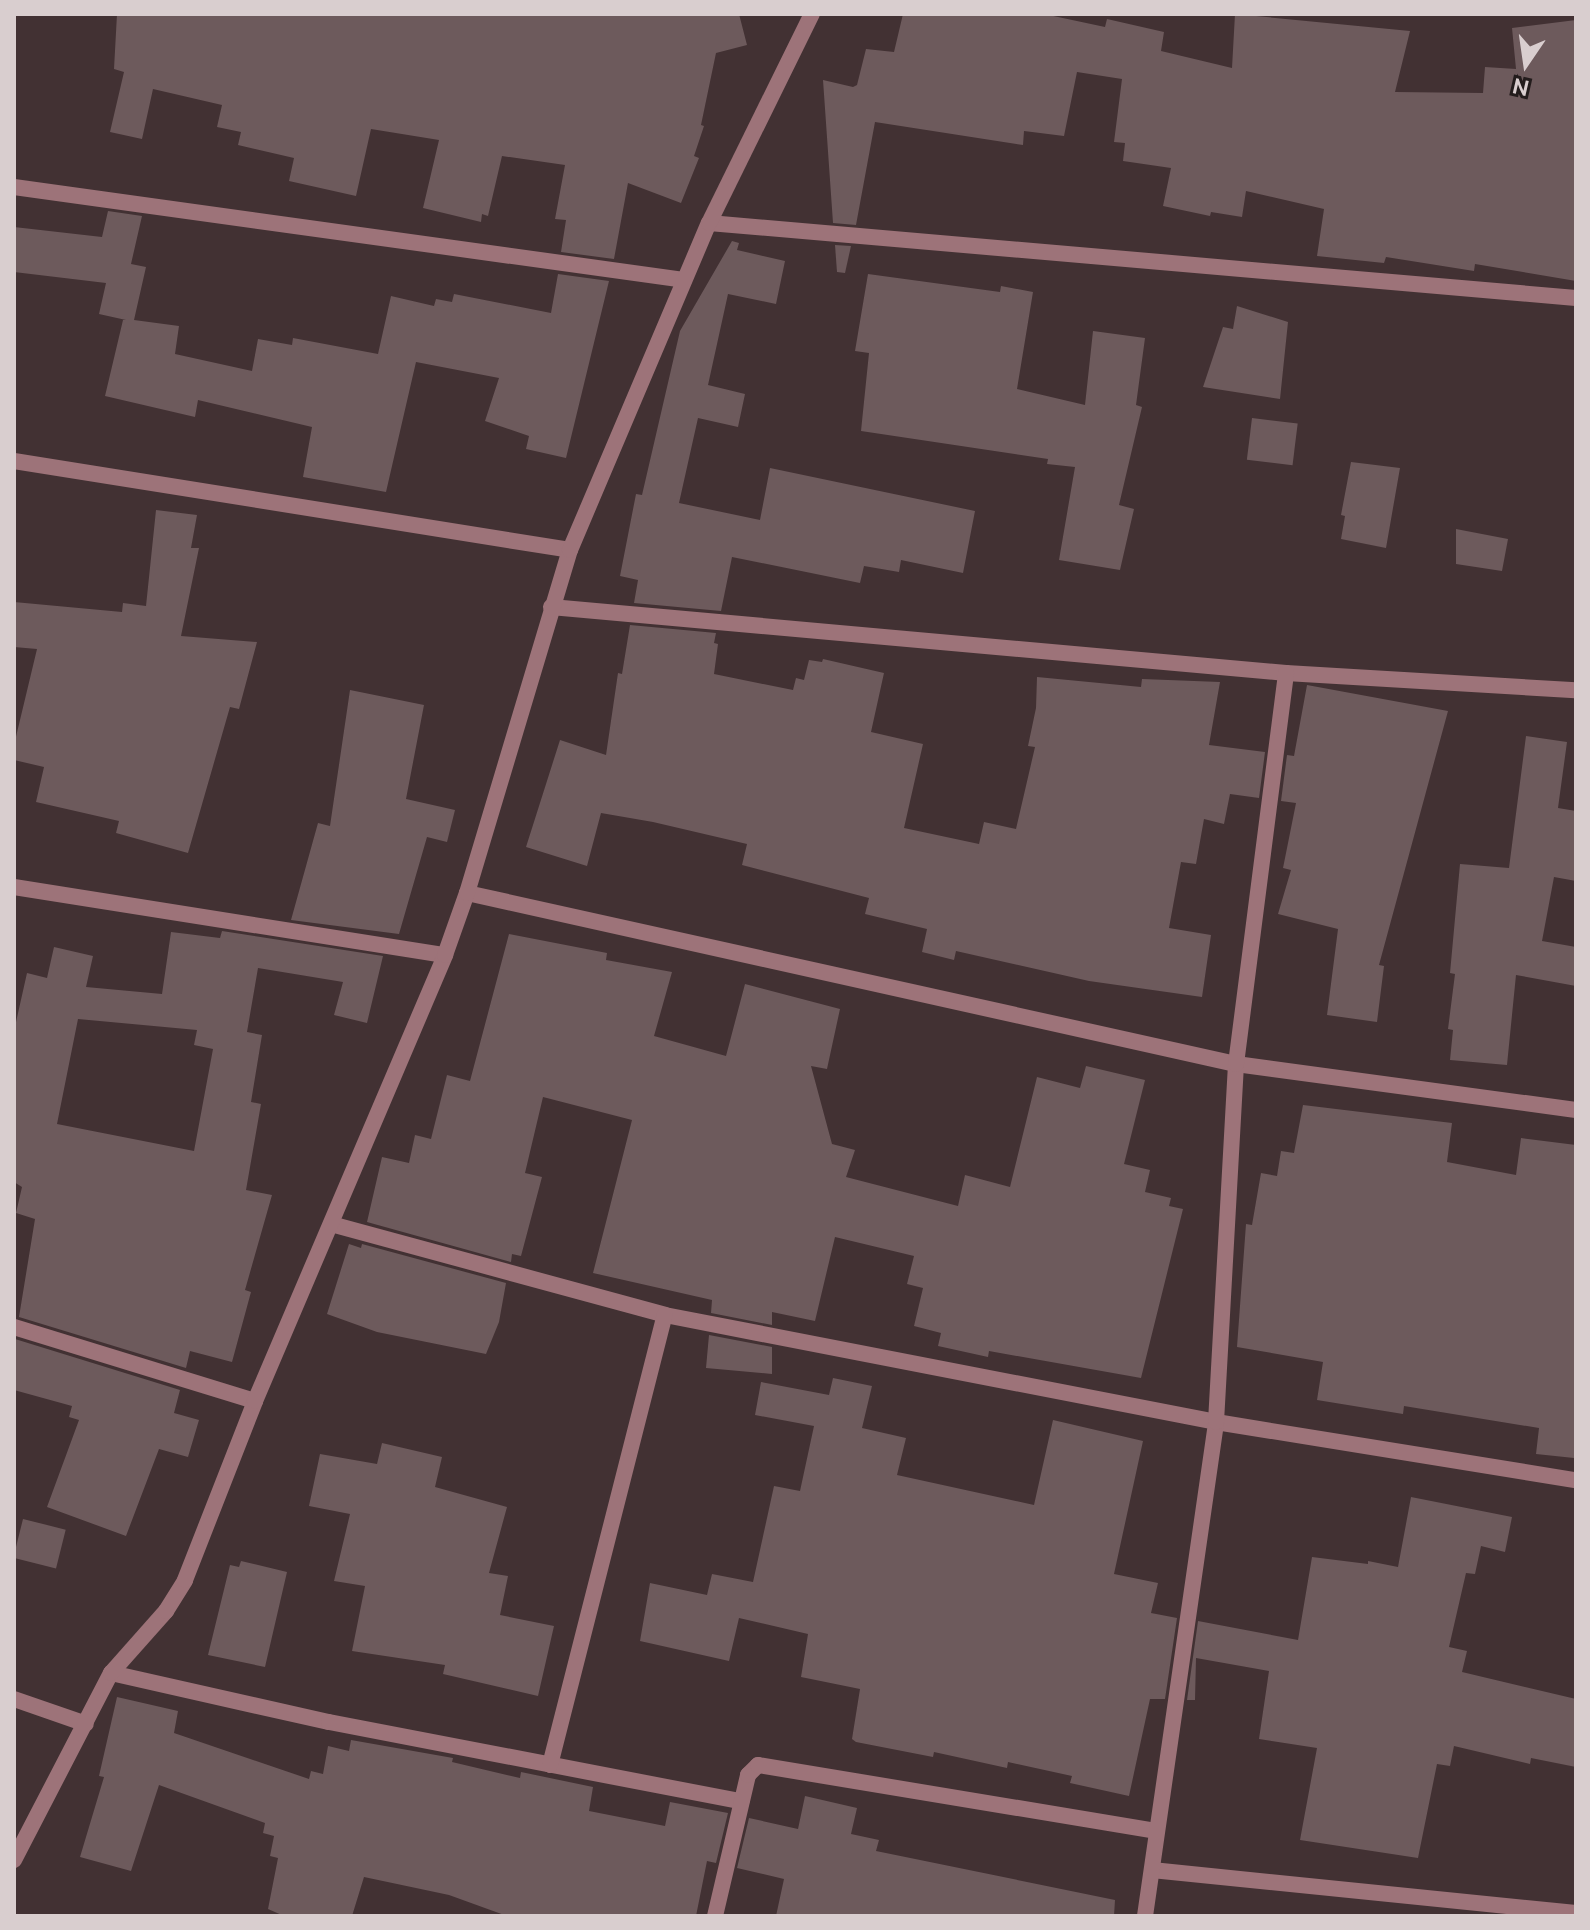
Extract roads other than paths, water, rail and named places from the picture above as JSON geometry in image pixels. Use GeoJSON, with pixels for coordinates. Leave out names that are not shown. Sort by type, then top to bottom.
{"type":"FeatureCollection","features":[{"type":"Feature","properties":{"kind":"street"},"geometry":{"type":"LineString","coordinates":[[14,1860],[111,1673],[166,1611],[185,1580],[255,1401],[445,955],[467,893],[570,550],[709,223],[812,14]]}},
{"type":"Feature","properties":{"kind":"street"},"geometry":{"type":"LineString","coordinates":[[14,187],[684,280]]}},
{"type":"Feature","properties":{"kind":"street"},"geometry":{"type":"LineString","coordinates":[[709,223],[1576,298]]}},
{"type":"Feature","properties":{"kind":"street"},"geometry":{"type":"LineString","coordinates":[[14,461],[570,550]]}},
{"type":"Feature","properties":{"kind":"street"},"geometry":{"type":"LineString","coordinates":[[551,607],[1286,673],[1576,690]]}},
{"type":"Feature","properties":{"kind":"street"},"geometry":{"type":"LineString","coordinates":[[1145,1916],[1216,1422],[1236,1064],[1286,673]]}},
{"type":"Feature","properties":{"kind":"street"},"geometry":{"type":"LineString","coordinates":[[14,887],[445,955]]}},
{"type":"Feature","properties":{"kind":"street"},"geometry":{"type":"LineString","coordinates":[[467,893],[1236,1064],[1576,1110]]}},
{"type":"Feature","properties":{"kind":"street"},"geometry":{"type":"LineString","coordinates":[[331,1224],[665,1315],[1216,1422],[1576,1480]]}},
{"type":"Feature","properties":{"kind":"street"},"geometry":{"type":"LineString","coordinates":[[550,1765],[665,1315]]}},
{"type":"Feature","properties":{"kind":"street"},"geometry":{"type":"LineString","coordinates":[[14,1327],[255,1401]]}},
{"type":"Feature","properties":{"kind":"street"},"geometry":{"type":"LineString","coordinates":[[111,1673],[329,1722],[741,1801]]}},
{"type":"Feature","properties":{"kind":"street"},"geometry":{"type":"LineString","coordinates":[[14,1699],[86,1724]]}},
{"type":"Feature","properties":{"kind":"street"},"geometry":{"type":"LineString","coordinates":[[715,1916],[748,1775],[758,1765],[1156,1831]]}},
{"type":"Feature","properties":{"kind":"street"},"geometry":{"type":"LineString","coordinates":[[1152,1870],[1576,1913]]}}]}
